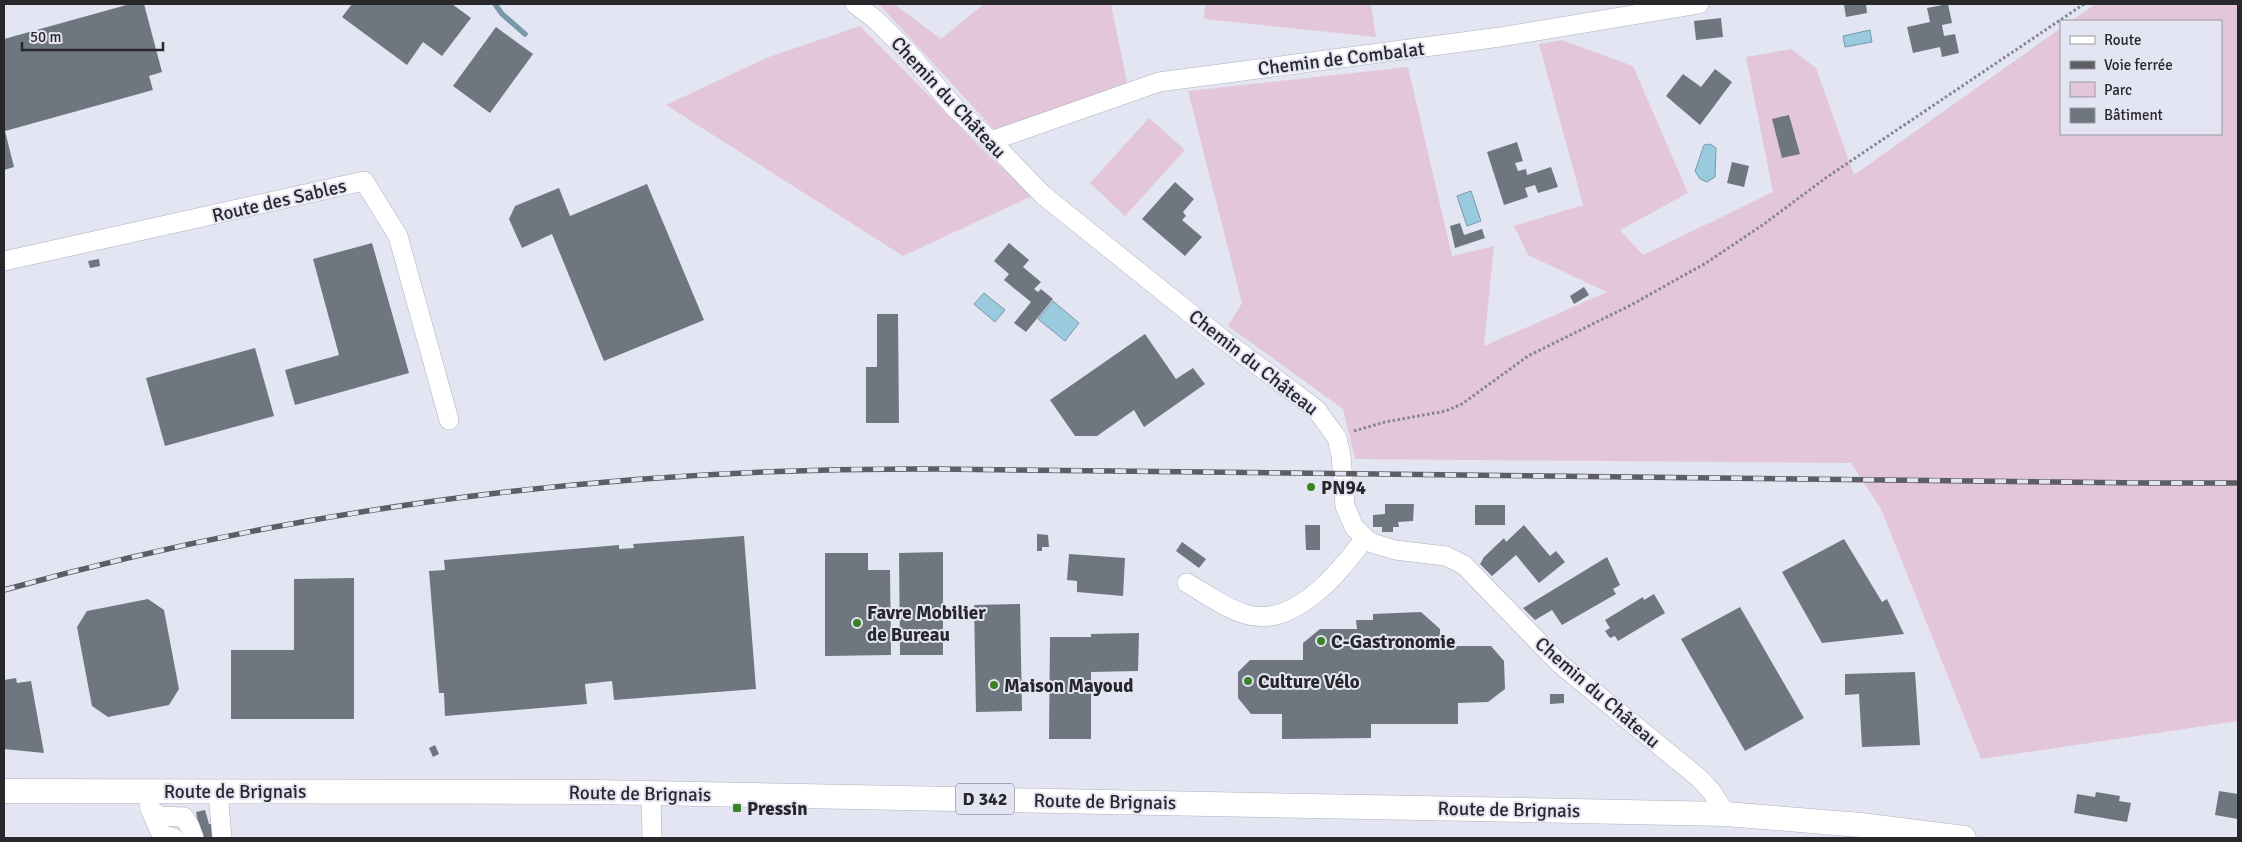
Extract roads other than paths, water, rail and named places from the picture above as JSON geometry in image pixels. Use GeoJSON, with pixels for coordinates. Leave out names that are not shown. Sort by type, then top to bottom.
{"type":"FeatureCollection","features":[{"type":"Feature","properties":{"kind":"main road","name":"Route de Brignais"},"geometry":{"type":"LineString","coordinates":[[4,791],[149,800],[218,791],[651,793],[1726,814],[1861,825],[1964,838]]}},
{"type":"Feature","properties":{"kind":"street","name":"Chemin du Château"},"geometry":{"type":"LineString","coordinates":[[855,4],[876,20],[906,50],[955,108],[991,141],[1043,195],[1221,338],[1304,398],[1322,416],[1337,438],[1341,455],[1345,506],[1354,527],[1364,538],[1372,543],[1396,550],[1446,556],[1464,565],[1560,664],[1699,778],[1712,792],[1726,814]]}},
{"type":"Feature","properties":{"kind":"street","name":"Chemin de Combalat"},"geometry":{"type":"LineString","coordinates":[[991,141],[1159,82],[1500,37],[1699,4]]}},
{"type":"Feature","properties":{"kind":"street","name":"Route des Sables"},"geometry":{"type":"LineString","coordinates":[[4,262],[364,181],[398,236],[449,420]]}},
{"type":"Feature","properties":{"kind":"street"},"geometry":{"type":"LineString","coordinates":[[1188,583],[1246,615],[1272,616],[1298,605],[1319,591],[1345,565],[1364,538]]}},
{"type":"Feature","properties":{"kind":"street"},"geometry":{"type":"LineString","coordinates":[[218,791],[222,838]]}},
{"type":"Feature","properties":{"kind":"street"},"geometry":{"type":"LineString","coordinates":[[651,793],[652,838]]}},
{"type":"Feature","properties":{"kind":"street"},"geometry":{"type":"LineString","coordinates":[[149,800],[161,834],[174,838]]}},
{"type":"Feature","properties":{"kind":"street"},"geometry":{"type":"LineString","coordinates":[[149,800],[160,816],[184,818],[194,838]]}},
{"type":"Feature","properties":{"kind":"water"},"geometry":{"type":"Polygon","coordinates":[[[1870,30],[1872,42],[1845,47],[1843,36],[1870,30]]]}},
{"type":"Feature","properties":{"kind":"water"},"geometry":{"type":"Polygon","coordinates":[[[1710,144],[1716,148],[1715,177],[1707,182],[1700,179],[1695,171],[1704,145],[1710,144]]]}},
{"type":"Feature","properties":{"kind":"water"},"geometry":{"type":"Polygon","coordinates":[[[1471,191],[1481,221],[1467,226],[1457,196],[1471,191]]]}},
{"type":"Feature","properties":{"kind":"water"},"geometry":{"type":"Polygon","coordinates":[[[984,293],[1005,310],[995,322],[974,304],[984,293]]]}},
{"type":"Feature","properties":{"kind":"water"},"geometry":{"type":"Polygon","coordinates":[[[1053,301],[1079,323],[1065,341],[1038,319],[1053,301]]]}},
{"type":"Feature","properties":{"kind":"waterway"},"geometry":{"type":"LineString","coordinates":[[495,4],[502,14],[525,34]]}},
{"type":"Feature","properties":{"kind":"railway"},"geometry":{"type":"LineString","coordinates":[[4,590],[118,560],[234,535],[350,514],[467,497],[584,484],[702,475],[820,470],[938,469],[2238,483]]}},
{"type":"Feature","properties":{"kind":"place","name":"PN94"},"geometry":{"type":"Point","coordinates":[1311,487]}},
{"type":"Feature","properties":{"kind":"place","name":"Favre Mobilier de Bureau"},"geometry":{"type":"Point","coordinates":[857,623]}},
{"type":"Feature","properties":{"kind":"place","name":"C-Gastronomie"},"geometry":{"type":"Point","coordinates":[1321,641]}},
{"type":"Feature","properties":{"kind":"place","name":"Culture Vélo"},"geometry":{"type":"Point","coordinates":[1248,681]}},
{"type":"Feature","properties":{"kind":"place","name":"Maison Mayoud"},"geometry":{"type":"Point","coordinates":[994,685]}},
{"type":"Feature","properties":{"kind":"place","name":"Pressin"},"geometry":{"type":"Point","coordinates":[737,808]}}]}
